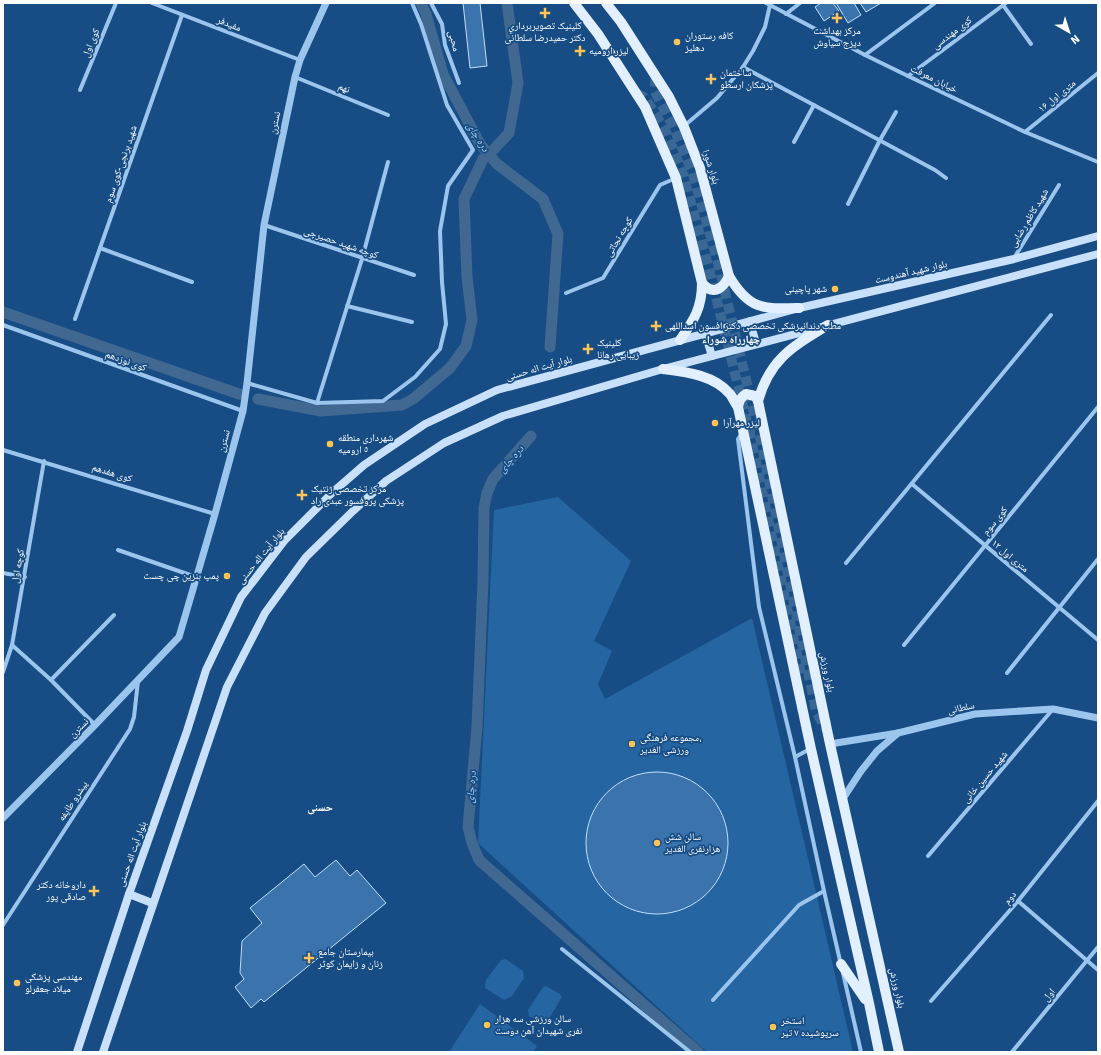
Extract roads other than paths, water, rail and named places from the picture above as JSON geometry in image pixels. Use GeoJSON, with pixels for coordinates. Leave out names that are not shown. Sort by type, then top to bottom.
{"type":"FeatureCollection","features":[{"type":"Feature","properties":{"kind":"main road"},"geometry":{"type":"LineString","coordinates":[[574,3],[598,34],[644,107],[676,178],[702,283],[702,296],[698,311],[680,340]]}},
{"type":"Feature","properties":{"kind":"main road","name":"بلوار شورا"},"geometry":{"type":"LineString","coordinates":[[606,3],[621,22],[669,96],[684,127],[700,168],[729,276],[736,288],[747,299],[758,306],[771,309],[799,308]]}},
{"type":"Feature","properties":{"kind":"main road","name":"بلوار شهید آهندوست"},"geometry":{"type":"LineString","coordinates":[[728,326],[799,308],[1014,259],[1098,236]]}},
{"type":"Feature","properties":{"kind":"main road"},"geometry":{"type":"LineString","coordinates":[[103,1052],[152,903],[227,687],[265,613],[306,556],[386,481],[444,443],[503,416],[756,344],[1098,254]]}},
{"type":"Feature","properties":{"kind":"main road"},"geometry":{"type":"LineString","coordinates":[[702,283],[711,290],[717,289],[722,286],[729,276]]}},
{"type":"Feature","properties":{"kind":"main road"},"geometry":{"type":"LineString","coordinates":[[750,321],[756,344]]}},
{"type":"Feature","properties":{"kind":"main road"},"geometry":{"type":"LineString","coordinates":[[758,401],[762,386],[779,359],[791,348],[828,325]]}},
{"type":"Feature","properties":{"kind":"main road","name":"بلوار آیت اله حسنی"},"geometry":{"type":"LineString","coordinates":[[77,1052],[128,894],[187,731],[206,670],[241,597],[284,541],[333,492],[364,464],[425,424],[497,390],[728,326]]}},
{"type":"Feature","properties":{"kind":"main road"},"geometry":{"type":"LineString","coordinates":[[705,333],[712,356]]}},
{"type":"Feature","properties":{"kind":"main road"},"geometry":{"type":"LineString","coordinates":[[663,370],[686,372],[701,376],[716,383],[729,393],[738,407],[810,749],[869,1003],[878,1052]]}},
{"type":"Feature","properties":{"kind":"main road"},"geometry":{"type":"LineString","coordinates":[[738,407],[739,401],[746,394],[755,396],[758,401]]}},
{"type":"Feature","properties":{"kind":"main road","name":"بلوار ورزش"},"geometry":{"type":"LineString","coordinates":[[758,401],[842,800],[899,1052]]}},
{"type":"Feature","properties":{"kind":"main road"},"geometry":{"type":"LineString","coordinates":[[128,894],[152,903]]}},
{"type":"Feature","properties":{"kind":"main road"},"geometry":{"type":"LineString","coordinates":[[841,964],[869,1003]]}},
{"type":"Feature","properties":{"kind":"street","name":"کوی اول"},"geometry":{"type":"LineString","coordinates":[[80,90],[116,3]]}},
{"type":"Feature","properties":{"kind":"street","name":"مفیدفر"},"geometry":{"type":"LineString","coordinates":[[152,3],[300,60]]}},
{"type":"Feature","properties":{"kind":"street","name":"نسترن"},"geometry":{"type":"LineString","coordinates":[[3,818],[179,637],[243,411],[264,225],[295,77],[300,60],[326,3]]}},
{"type":"Feature","properties":{"kind":"street"},"geometry":{"type":"LineString","coordinates":[[247,383],[317,402],[383,401],[416,377],[440,349],[446,324],[442,282],[440,231],[448,186],[473,150],[447,105],[421,24],[412,3]]}},
{"type":"Feature","properties":{"kind":"street","name":"محبی"},"geometry":{"type":"LineString","coordinates":[[431,3],[442,24],[445,46],[459,83]]}},
{"type":"Feature","properties":{"kind":"street"},"geometry":{"type":"LineString","coordinates":[[786,14],[800,3]]}},
{"type":"Feature","properties":{"kind":"street"},"geometry":{"type":"LineString","coordinates":[[865,55],[935,3]]}},
{"type":"Feature","properties":{"kind":"street"},"geometry":{"type":"LineString","coordinates":[[684,127],[717,98],[743,67],[765,27],[768,4]]}},
{"type":"Feature","properties":{"kind":"street","name":"خیابان معرفت"},"geometry":{"type":"LineString","coordinates":[[768,4],[908,76],[1026,132],[1098,162]]}},
{"type":"Feature","properties":{"kind":"street"},"geometry":{"type":"LineString","coordinates":[[1004,4],[1031,44]]}},
{"type":"Feature","properties":{"kind":"street","name":"کوی مهندسی"},"geometry":{"type":"LineString","coordinates":[[908,76],[1004,4]]}},
{"type":"Feature","properties":{"kind":"street","name":"شهید برنجی-کوی سوم"},"geometry":{"type":"LineString","coordinates":[[75,319],[182,15]]}},
{"type":"Feature","properties":{"kind":"street"},"geometry":{"type":"LineString","coordinates":[[743,67],[935,170],[946,178]]}},
{"type":"Feature","properties":{"kind":"street","name":"۱۶ متری اول"},"geometry":{"type":"LineString","coordinates":[[1026,132],[1098,73]]}},
{"type":"Feature","properties":{"kind":"street","name":"نهم"},"geometry":{"type":"LineString","coordinates":[[295,77],[388,115]]}},
{"type":"Feature","properties":{"kind":"street"},"geometry":{"type":"LineString","coordinates":[[794,142],[814,105]]}},
{"type":"Feature","properties":{"kind":"street"},"geometry":{"type":"LineString","coordinates":[[848,204],[880,140],[896,112]]}},
{"type":"Feature","properties":{"kind":"street"},"geometry":{"type":"LineString","coordinates":[[317,402],[362,259],[388,162]]}},
{"type":"Feature","properties":{"kind":"street","name":"کوچه نجاتی"},"geometry":{"type":"LineString","coordinates":[[566,293],[603,278],[660,185],[676,178]]}},
{"type":"Feature","properties":{"kind":"street","name":"شهید کاظم رضایی"},"geometry":{"type":"LineString","coordinates":[[1014,259],[1059,185]]}},
{"type":"Feature","properties":{"kind":"street","name":"کوچه شهید حصیرچی"},"geometry":{"type":"LineString","coordinates":[[264,225],[362,259],[414,275]]}},
{"type":"Feature","properties":{"kind":"street"},"geometry":{"type":"LineString","coordinates":[[100,248],[192,282]]}},
{"type":"Feature","properties":{"kind":"street"},"geometry":{"type":"LineString","coordinates":[[347,306],[412,322]]}},
{"type":"Feature","properties":{"kind":"street"},"geometry":{"type":"LineString","coordinates":[[846,564],[1051,315]]}},
{"type":"Feature","properties":{"kind":"street","name":"کوی نوزدهم"},"geometry":{"type":"LineString","coordinates":[[3,325],[243,411]]}},
{"type":"Feature","properties":{"kind":"street","name":"کوی سوم"},"geometry":{"type":"LineString","coordinates":[[904,645],[1098,407]]}},
{"type":"Feature","properties":{"kind":"street"},"geometry":{"type":"LineString","coordinates":[[744,431],[738,439],[759,607],[795,757],[861,1052]]}},
{"type":"Feature","properties":{"kind":"street","name":"کوی هفدهم"},"geometry":{"type":"LineString","coordinates":[[3,450],[44,461],[215,514]]}},
{"type":"Feature","properties":{"kind":"street","name":"کوچه اول"},"geometry":{"type":"LineString","coordinates":[[3,672],[12,644],[25,577],[44,461]]}},
{"type":"Feature","properties":{"kind":"street","name":"۱۲ متری اول"},"geometry":{"type":"LineString","coordinates":[[912,484],[1098,640]]}},
{"type":"Feature","properties":{"kind":"street"},"geometry":{"type":"LineString","coordinates":[[118,550],[196,577]]}},
{"type":"Feature","properties":{"kind":"street"},"geometry":{"type":"LineString","coordinates":[[1007,673],[1098,559]]}},
{"type":"Feature","properties":{"kind":"street"},"geometry":{"type":"LineString","coordinates":[[3,573],[25,577]]}},
{"type":"Feature","properties":{"kind":"street"},"geometry":{"type":"LineString","coordinates":[[51,680],[114,615]]}},
{"type":"Feature","properties":{"kind":"street"},"geometry":{"type":"LineString","coordinates":[[12,644],[51,680],[95,725]]}},
{"type":"Feature","properties":{"kind":"street","name":"پیشرو طایفه"},"geometry":{"type":"LineString","coordinates":[[3,924],[130,729],[134,717],[138,680]]}},
{"type":"Feature","properties":{"kind":"street","name":"سلطانی"},"geometry":{"type":"LineString","coordinates":[[830,744],[898,733],[975,714],[1053,709],[1098,717]]}},
{"type":"Feature","properties":{"kind":"street","name":"شهید حسین خانی"},"geometry":{"type":"LineString","coordinates":[[928,856],[1053,709]]}},
{"type":"Feature","properties":{"kind":"street"},"geometry":{"type":"LineString","coordinates":[[842,800],[861,771],[877,751],[898,733]]}},
{"type":"Feature","properties":{"kind":"street"},"geometry":{"type":"LineString","coordinates":[[795,757],[810,749]]}},
{"type":"Feature","properties":{"kind":"street","name":"دوم"},"geometry":{"type":"LineString","coordinates":[[931,1001],[1018,901],[1098,801]]}},
{"type":"Feature","properties":{"kind":"street"},"geometry":{"type":"LineString","coordinates":[[713,1000],[798,905],[824,891]]}},
{"type":"Feature","properties":{"kind":"street"},"geometry":{"type":"LineString","coordinates":[[1018,901],[1098,970]]}},
{"type":"Feature","properties":{"kind":"street","name":"اول"},"geometry":{"type":"LineString","coordinates":[[1012,1052],[1098,947]]}},
{"type":"Feature","properties":{"kind":"street"},"geometry":{"type":"LineString","coordinates":[[562,949],[690,1052]]}},
{"type":"Feature","properties":{"kind":"waterway","name":"دره چای"},"geometry":{"type":"LineString","coordinates":[[421,3],[426,14],[443,74],[480,144],[497,164],[543,199],[558,234],[550,347]]}},
{"type":"Feature","properties":{"kind":"waterway"},"geometry":{"type":"LineString","coordinates":[[258,399],[321,411],[402,405],[413,399],[450,368],[466,346],[472,320],[467,277],[464,199],[483,159],[509,133],[518,83],[507,3]]}},
{"type":"Feature","properties":{"kind":"waterway"},"geometry":{"type":"LineString","coordinates":[[3,312],[239,394]]}},
{"type":"Feature","properties":{"kind":"waterway","name":"دره چای"},"geometry":{"type":"LineString","coordinates":[[531,436],[493,479],[487,493],[484,508],[483,580],[477,727],[468,827],[472,843],[479,860],[698,1052]]}},
{"type":"Feature","properties":{"kind":"tunnel"},"geometry":{"type":"LineString","coordinates":[[656,77],[654,90],[673,126],[692,171],[716,255],[762,446],[816,711],[825,728]]}},
{"type":"Feature","properties":{"kind":"tunnel"},"geometry":{"type":"LineString","coordinates":[[635,93],[644,97],[666,132],[682,171],[705,253],[750,434],[801,674]]}},
{"type":"Feature","properties":{"kind":"place","name":"کلینیک تصويربرداري دکتر حمیدرضا سلطانی"},"geometry":{"type":"Point","coordinates":[545,13]}},
{"type":"Feature","properties":{"kind":"place","name":"مرکز بهداشت دیزج سیاوش"},"geometry":{"type":"Point","coordinates":[837,18]}},
{"type":"Feature","properties":{"kind":"place","name":"کافه رستوران دهلیز"},"geometry":{"type":"Point","coordinates":[677,42]}},
{"type":"Feature","properties":{"kind":"place","name":"لیزر ارومیه"},"geometry":{"type":"Point","coordinates":[580,51]}},
{"type":"Feature","properties":{"kind":"place","name":"ساختمان پزشکان ارسطو"},"geometry":{"type":"Point","coordinates":[711,79]}},
{"type":"Feature","properties":{"kind":"place","name":"شهر پاچینی"},"geometry":{"type":"Point","coordinates":[835,289]}},
{"type":"Feature","properties":{"kind":"place","name":"مطب دندانپزشکی تخصصی دکتر افسون اسداللهی"},"geometry":{"type":"Point","coordinates":[656,326]}},
{"type":"Feature","properties":{"kind":"place","name":"کلینیک زیبایی رهانا"},"geometry":{"type":"Point","coordinates":[588,349]}},
{"type":"Feature","properties":{"kind":"place","name":"لیزر مهرآرا"},"geometry":{"type":"Point","coordinates":[715,423]}},
{"type":"Feature","properties":{"kind":"place","name":"شهردارى منطقه ٥ ارومیه"},"geometry":{"type":"Point","coordinates":[330,444]}},
{"type":"Feature","properties":{"kind":"place","name":"مرکز تخصصی ژنتیک پزشکی پروفسور عبدی راد"},"geometry":{"type":"Point","coordinates":[302,495]}},
{"type":"Feature","properties":{"kind":"place","name":"پمپ بنزین چى چست"},"geometry":{"type":"Point","coordinates":[227,576]}},
{"type":"Feature","properties":{"kind":"place","name":"مجموعه فرهنگی، ورزشی الغدیر"},"geometry":{"type":"Point","coordinates":[632,744]}},
{"type":"Feature","properties":{"kind":"place","name":"سالن شش هزارنفری الغدیر"},"geometry":{"type":"Point","coordinates":[657,843]}},
{"type":"Feature","properties":{"kind":"place","name":"داروخانه دکتر صادقی پور"},"geometry":{"type":"Point","coordinates":[94,891]}},
{"type":"Feature","properties":{"kind":"place","name":"بیمارستان جامع زنان و زایمان کوثر"},"geometry":{"type":"Point","coordinates":[309,958]}},
{"type":"Feature","properties":{"kind":"place","name":"مهندسی پزشکی میلاد جعفرلو"},"geometry":{"type":"Point","coordinates":[17,983]}},
{"type":"Feature","properties":{"kind":"place","name":"سالن ورزشی سه هزار نفری شهیدان آهن دوست"},"geometry":{"type":"Point","coordinates":[487,1025]}},
{"type":"Feature","properties":{"kind":"place","name":"استخر سرپوشیده ۷ تیر"},"geometry":{"type":"Point","coordinates":[773,1027]}},
{"type":"Feature","properties":{"kind":"district","name":"چهارراه شوراء"},"geometry":{"type":"Point","coordinates":[731,339]}},
{"type":"Feature","properties":{"kind":"district","name":"حسنی"},"geometry":{"type":"Point","coordinates":[320,807]}}]}
